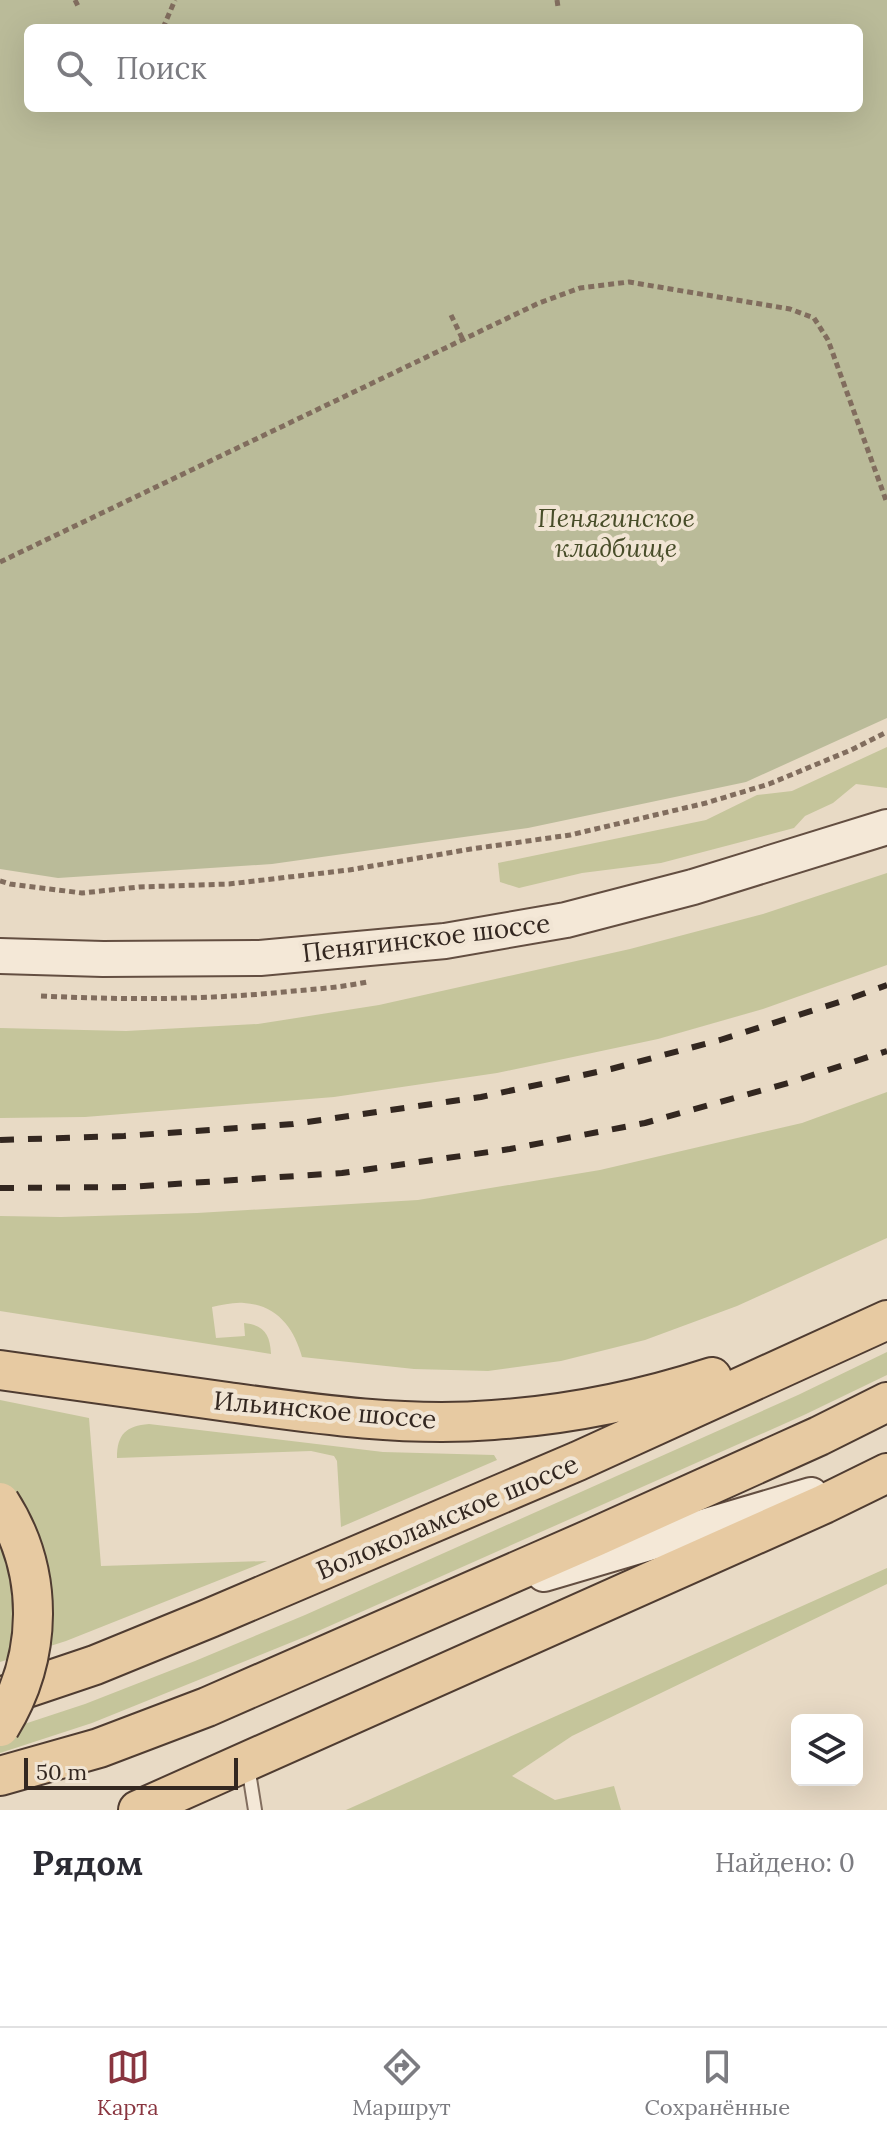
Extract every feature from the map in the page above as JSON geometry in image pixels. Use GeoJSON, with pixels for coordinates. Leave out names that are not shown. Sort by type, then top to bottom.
{"type":"FeatureCollection","features":[{"type":"Feature","properties":{"kind":"main road","name":"Пенягинское шоссе"},"geometry":{"type":"LineString","coordinates":[[0,956],[260,958],[445,941],[580,916],[693,887],[887,827]]}},
{"type":"Feature","properties":{"kind":"main road","name":"Ильинское шоссе"},"geometry":{"type":"LineString","coordinates":[[0,1370],[306,1413],[403,1421],[490,1421],[575,1412],[665,1392],[883,1322]]}},
{"type":"Feature","properties":{"kind":"main road","name":"Волоколамское шоссе"},"geometry":{"type":"LineString","coordinates":[[0,1697],[95,1665],[210,1618],[578,1461],[883,1322]]}},
{"type":"Feature","properties":{"kind":"main road"},"geometry":{"type":"LineString","coordinates":[[0,1776],[99,1748],[207,1707],[819,1436],[887,1402]]}},
{"type":"Feature","properties":{"kind":"main road"},"geometry":{"type":"LineString","coordinates":[[451,1601],[887,1473]]}},
{"type":"Feature","properties":{"kind":"main road"},"geometry":{"type":"LineString","coordinates":[[138,1810],[462,1667],[887,1473]]}},
{"type":"Feature","properties":{"kind":"main road"},"geometry":{"type":"LineString","coordinates":[[0,1502],[23,1548],[33,1591],[33,1633],[27,1669],[0,1727]]}},
{"type":"Feature","properties":{"kind":"lane"},"geometry":{"type":"LineString","coordinates":[[248,1760],[255,1810]]}},
{"type":"Feature","properties":{"kind":"path"},"geometry":{"type":"LineString","coordinates":[[165,24],[175,0]]}},
{"type":"Feature","properties":{"kind":"path"},"geometry":{"type":"LineString","coordinates":[[0,562],[539,303],[580,288],[629,282],[790,309],[814,318],[828,340],[887,503]]}},
{"type":"Feature","properties":{"kind":"path"},"geometry":{"type":"LineString","coordinates":[[451,315],[463,340]]}},
{"type":"Feature","properties":{"kind":"path"},"geometry":{"type":"LineString","coordinates":[[0,881],[82,893],[139,887],[229,884],[349,870],[570,835],[706,803],[769,784],[887,732]]}},
{"type":"Feature","properties":{"kind":"green space","name":"Пенягинское кладбище"},"geometry":{"type":"Polygon","coordinates":[[[0,0],[887,0],[887,718],[746,782],[528,828],[272,864],[58,878],[0,869],[0,0]]]}},
{"type":"Feature","properties":{"kind":"green space"},"geometry":{"type":"Polygon","coordinates":[[[887,747],[887,788],[856,784],[833,803],[805,816],[794,828],[661,863],[582,873],[519,888],[500,882],[498,863],[706,820],[757,795],[792,791],[887,747]]]}},
{"type":"Feature","properties":{"kind":"green space"},"geometry":{"type":"Polygon","coordinates":[[[887,873],[887,965],[763,1009],[658,1039],[497,1073],[334,1097],[85,1117],[0,1118],[0,1028],[126,1031],[258,1024],[379,1005],[630,949],[763,914],[887,873]]]}},
{"type":"Feature","properties":{"kind":"green space"},"geometry":{"type":"Polygon","coordinates":[[[887,1092],[887,1238],[737,1306],[645,1340],[561,1361],[488,1371],[414,1369],[302,1357],[289,1328],[275,1313],[244,1303],[212,1307],[216,1338],[245,1336],[244,1323],[251,1324],[265,1332],[271,1354],[0,1311],[0,1216],[197,1213],[418,1200],[600,1170],[802,1123],[887,1092]]]}},
{"type":"Feature","properties":{"kind":"green space"},"geometry":{"type":"Polygon","coordinates":[[[887,1352],[887,1375],[804,1415],[307,1636],[92,1723],[0,1753],[0,1732],[85,1704],[305,1615],[798,1395],[887,1352]]]}},
{"type":"Feature","properties":{"kind":"green space"},"geometry":{"type":"Polygon","coordinates":[[[0,1400],[89,1418],[101,1566],[267,1561],[66,1641],[0,1662],[0,1400]]]}},
{"type":"Feature","properties":{"kind":"green space"},"geometry":{"type":"Polygon","coordinates":[[[149,1424],[383,1452],[494,1455],[497,1460],[341,1527],[337,1461],[334,1456],[311,1451],[117,1458],[124,1433],[149,1424]]]}},
{"type":"Feature","properties":{"kind":"green space"},"geometry":{"type":"Polygon","coordinates":[[[887,1568],[887,1584],[572,1736],[512,1776],[555,1800],[614,1786],[621,1810],[346,1810],[887,1568]]]}},
{"type":"Feature","properties":{"kind":"railway"},"geometry":{"type":"LineString","coordinates":[[0,1140],[124,1136],[293,1124],[481,1097],[611,1069],[720,1040],[887,985]]}},
{"type":"Feature","properties":{"kind":"railway"},"geometry":{"type":"LineString","coordinates":[[0,1188],[129,1187],[342,1173],[510,1149],[645,1123],[788,1083],[887,1051]]}}]}
